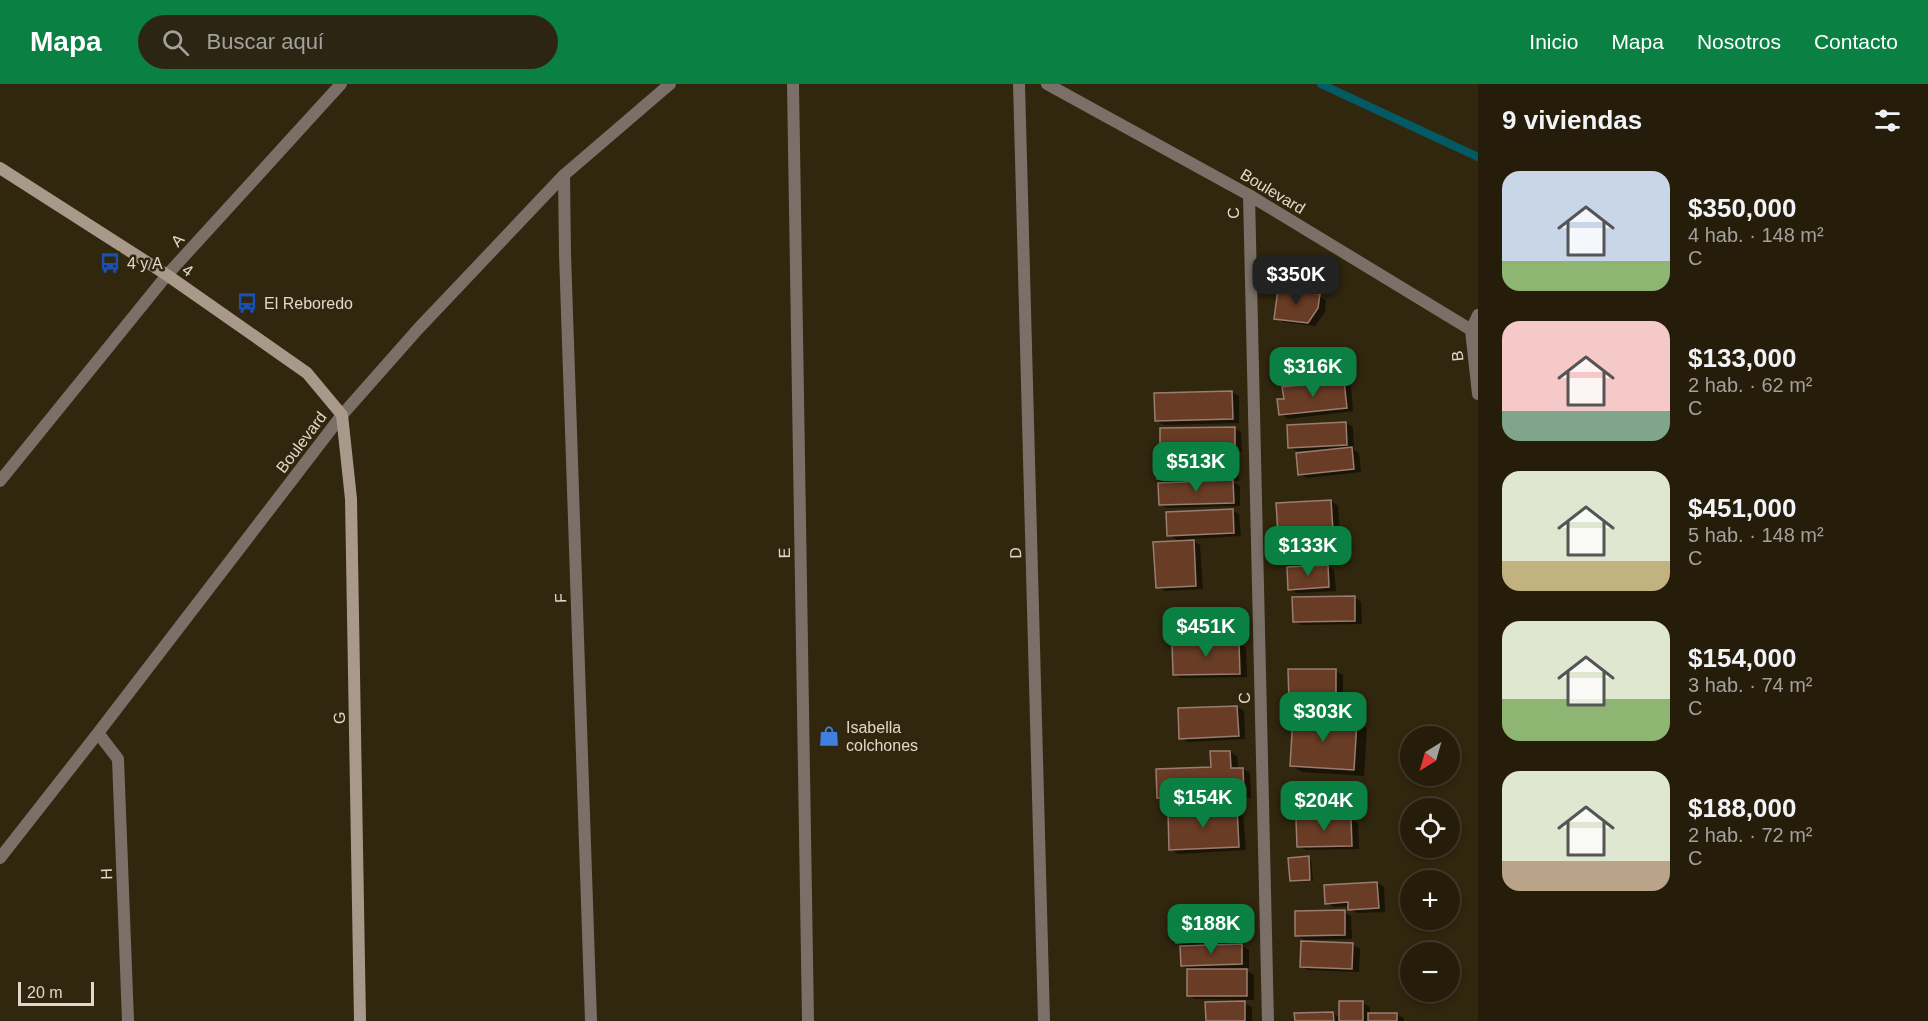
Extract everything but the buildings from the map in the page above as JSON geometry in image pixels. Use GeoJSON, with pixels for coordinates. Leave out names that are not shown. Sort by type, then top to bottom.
{"type":"FeatureCollection","features":[{"type":"Feature","properties":{"kind":"street","name":"A"},"geometry":{"type":"LineString","coordinates":[[0,482],[167,276],[341,84]]}},
{"type":"Feature","properties":{"kind":"street","name":"Boulevard"},"geometry":{"type":"LineString","coordinates":[[0,858],[342,415],[418,329],[564,175],[670,84]]}},
{"type":"Feature","properties":{"kind":"street","name":"E"},"geometry":{"type":"LineString","coordinates":[[793,84],[808,1021]]}},
{"type":"Feature","properties":{"kind":"street","name":"D"},"geometry":{"type":"LineString","coordinates":[[1019,84],[1044,1021]]}},
{"type":"Feature","properties":{"kind":"street","name":"Boulevard"},"geometry":{"type":"LineString","coordinates":[[1047,84],[1249,195],[1475,332]]}},
{"type":"Feature","properties":{"kind":"street","name":"4"},"geometry":{"type":"LineString","coordinates":[[0,168],[167,276],[307,374],[342,415]]}},
{"type":"Feature","properties":{"kind":"street","name":"F"},"geometry":{"type":"LineString","coordinates":[[564,175],[591,1021]]}},
{"type":"Feature","properties":{"kind":"street","name":"C"},"geometry":{"type":"LineString","coordinates":[[1249,195],[1268,1021]]}},
{"type":"Feature","properties":{"kind":"street","name":"B"},"geometry":{"type":"LineString","coordinates":[[1478,315],[1475,332],[1478,394]]}},
{"type":"Feature","properties":{"kind":"street","name":"G"},"geometry":{"type":"LineString","coordinates":[[342,415],[351,499],[360,1021]]}},
{"type":"Feature","properties":{"kind":"street","name":"H"},"geometry":{"type":"LineString","coordinates":[[98,734],[118,759],[128,1021]]}},
{"type":"Feature","properties":{"kind":"waterway"},"geometry":{"type":"LineString","coordinates":[[1321,84],[1478,157]]}},
{"type":"Feature","properties":{"kind":"place","name":"4 y A"},"geometry":{"type":"Point","coordinates":[110,263]}},
{"type":"Feature","properties":{"kind":"place","name":"El Reboredo"},"geometry":{"type":"Point","coordinates":[247,303]}},
{"type":"Feature","properties":{"kind":"place","name":"Isabella colchones"},"geometry":{"type":"Point","coordinates":[829,736]}}]}
